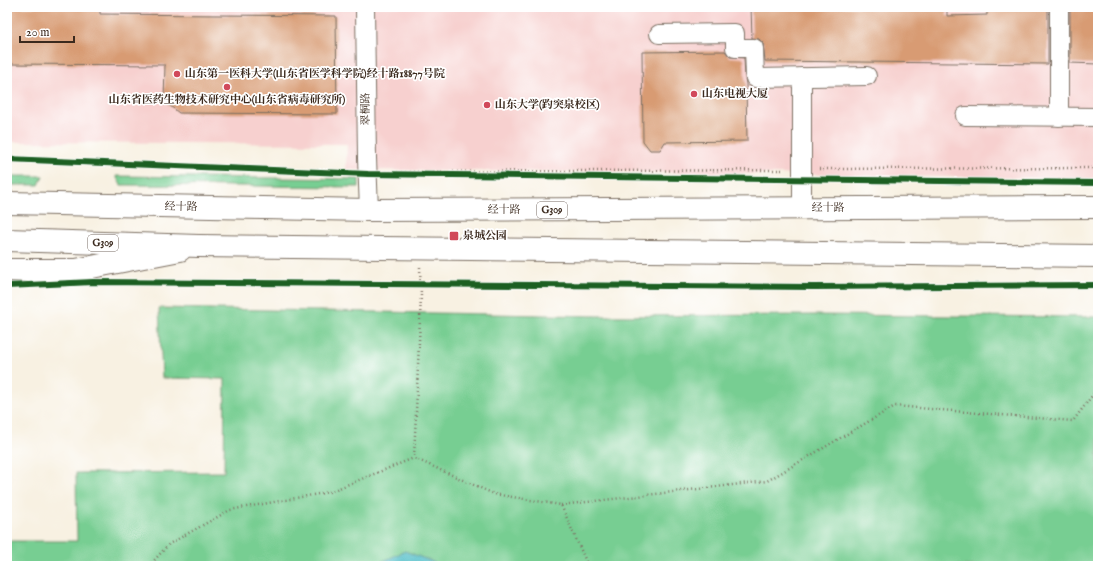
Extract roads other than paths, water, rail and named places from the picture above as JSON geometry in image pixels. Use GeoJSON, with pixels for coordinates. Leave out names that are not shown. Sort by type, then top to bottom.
{"type":"FeatureCollection","features":[{"type":"Feature","properties":{"kind":"main road","name":"经十路"},"geometry":{"type":"LineString","coordinates":[[7,203],[369,210],[1098,207]]}},
{"type":"Feature","properties":{"kind":"main road","name":"G309"},"geometry":{"type":"LineString","coordinates":[[7,240],[199,246],[1098,256]]}},
{"type":"Feature","properties":{"kind":"main road"},"geometry":{"type":"LineString","coordinates":[[7,270],[76,270],[199,246]]}},
{"type":"Feature","properties":{"kind":"lane","name":"翠桐路"},"geometry":{"type":"LineString","coordinates":[[365,7],[369,210]]}},
{"type":"Feature","properties":{"kind":"lane"},"geometry":{"type":"LineString","coordinates":[[1058,116],[1059,7]]}},
{"type":"Feature","properties":{"kind":"lane"},"geometry":{"type":"LineString","coordinates":[[659,34],[735,33],[735,48],[754,48],[755,78],[867,76]]}},
{"type":"Feature","properties":{"kind":"lane"},"geometry":{"type":"LineString","coordinates":[[802,77],[802,208]]}},
{"type":"Feature","properties":{"kind":"lane"},"geometry":{"type":"LineString","coordinates":[[965,116],[1098,116]]}},
{"type":"Feature","properties":{"kind":"water"},"geometry":{"type":"Polygon","coordinates":[[[405,551],[443,566],[373,566],[405,551]]]}},
{"type":"Feature","properties":{"kind":"place","name":"山东第一医科大学(山东省医学科学院)经十路18877号院"},"geometry":{"type":"Point","coordinates":[177,74]}},
{"type":"Feature","properties":{"kind":"place","name":"山东省医药生物技术研究中心(山东省病毒研究所)"},"geometry":{"type":"Point","coordinates":[227,87]}},
{"type":"Feature","properties":{"kind":"place","name":"山东电视大厦"},"geometry":{"type":"Point","coordinates":[694,94]}},
{"type":"Feature","properties":{"kind":"place","name":"山东大学(趵突泉校区)"},"geometry":{"type":"Point","coordinates":[487,105]}},
{"type":"Feature","properties":{"kind":"place","name":"泉城公园"},"geometry":{"type":"Point","coordinates":[454,236]}}]}
